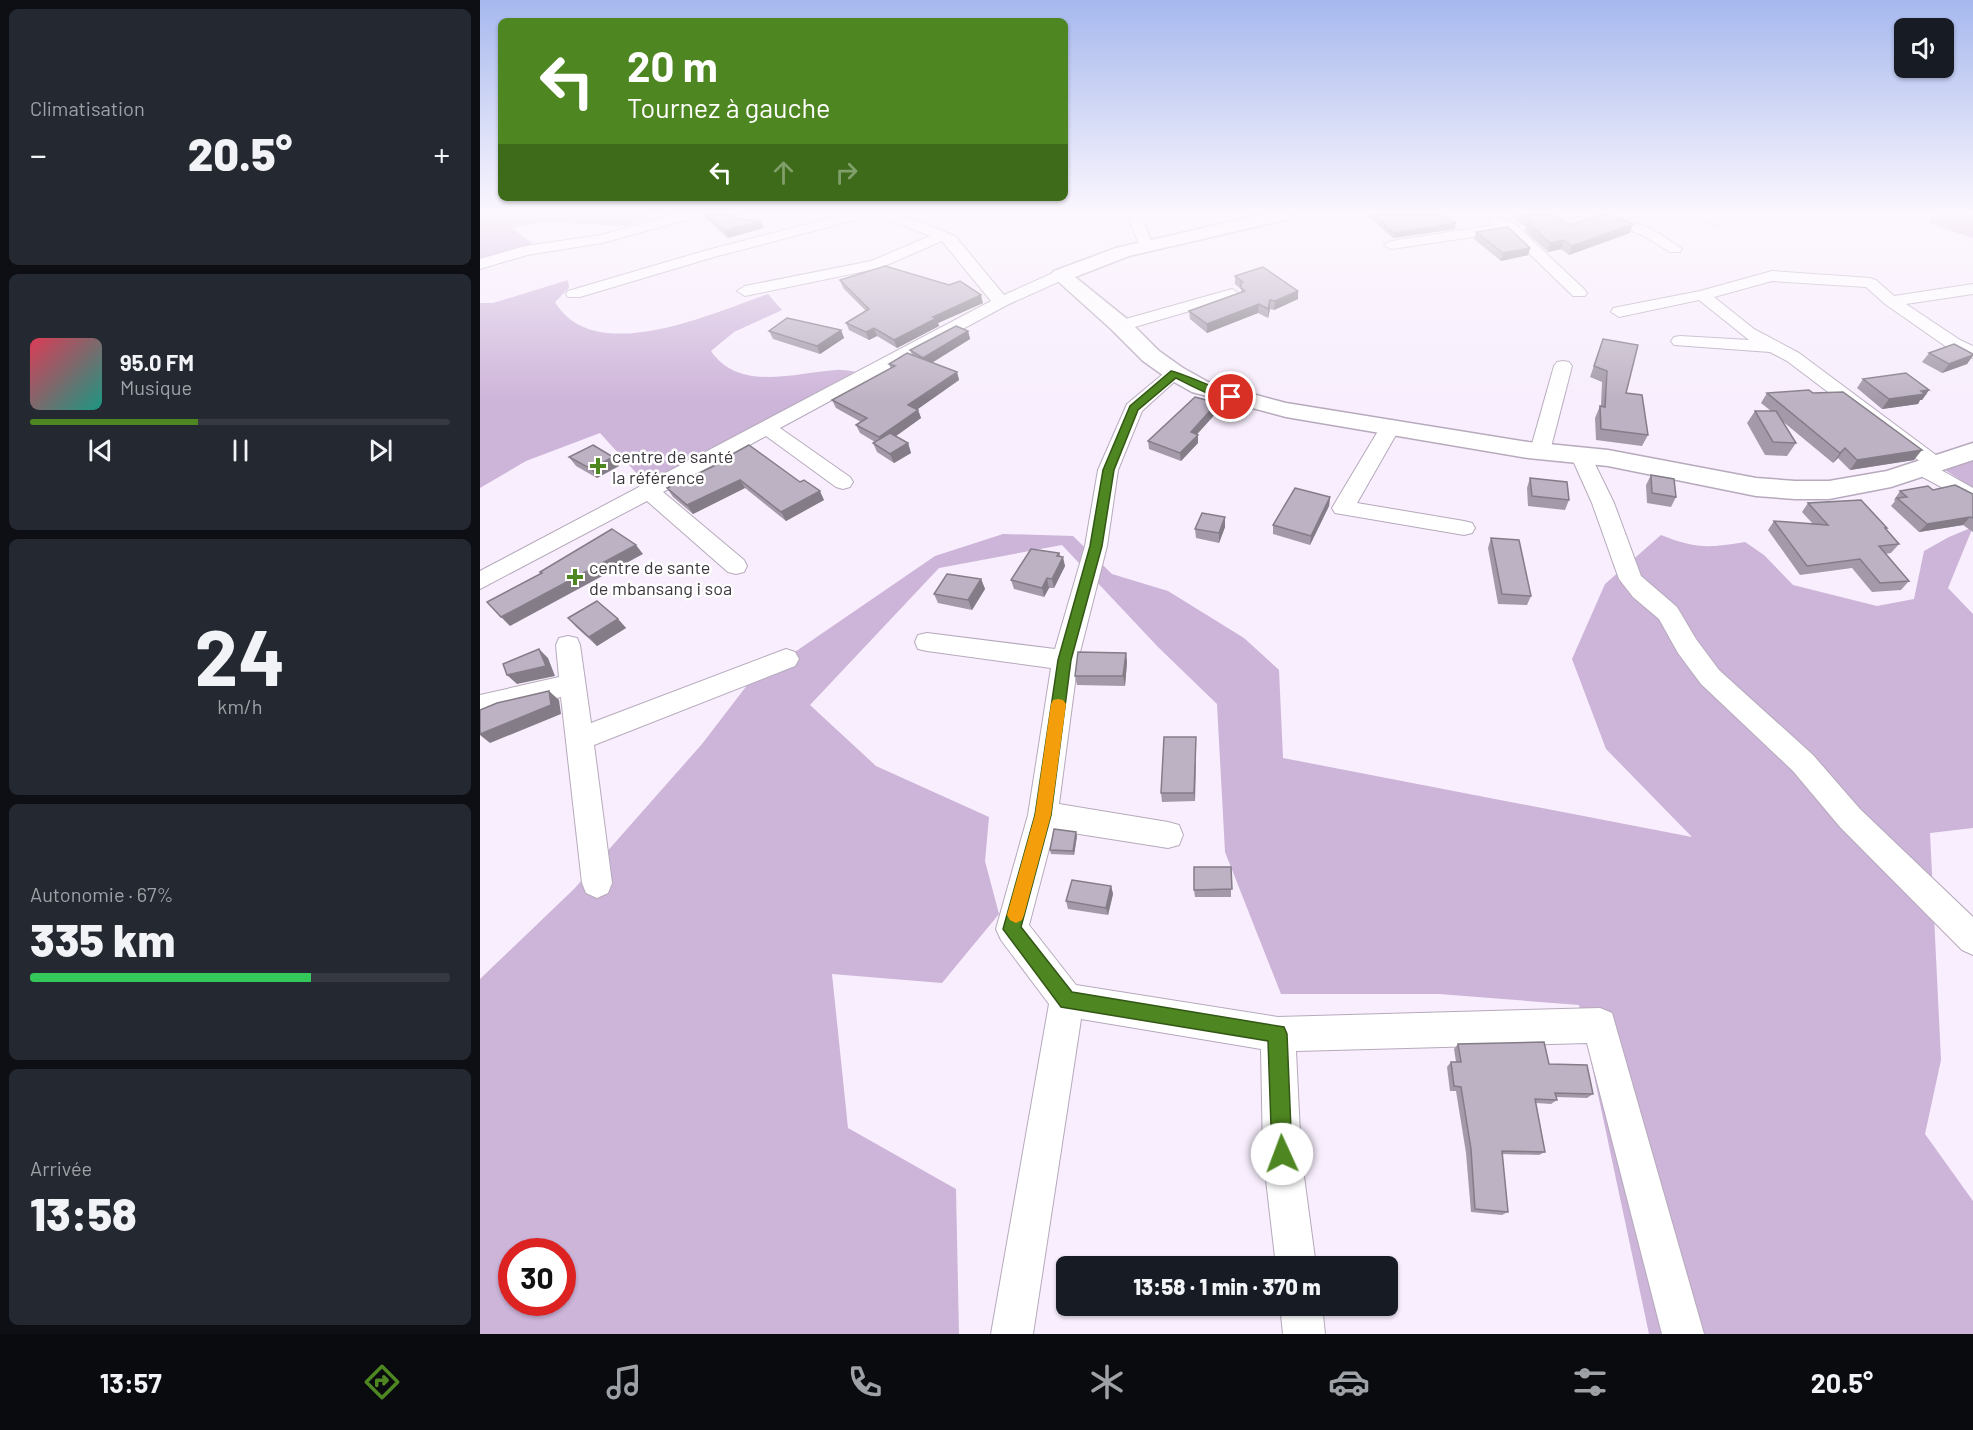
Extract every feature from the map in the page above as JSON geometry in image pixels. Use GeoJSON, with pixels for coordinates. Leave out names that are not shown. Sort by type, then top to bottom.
{"type":"FeatureCollection","features":[{"type":"Feature","properties":{"kind":"street"},"geometry":{"type":"LineString","coordinates":[[574,294],[632,277]]}},
{"type":"Feature","properties":{"kind":"street"},"geometry":{"type":"LineString","coordinates":[[745,291],[814,277]]}},
{"type":"Feature","properties":{"kind":"street"},"geometry":{"type":"LineString","coordinates":[[982,277],[1001,302]]}},
{"type":"Feature","properties":{"kind":"street"},"geometry":{"type":"LineString","coordinates":[[480,581],[1001,302],[1054,277]]}},
{"type":"Feature","properties":{"kind":"street"},"geometry":{"type":"LineString","coordinates":[[1065,277],[1121,326],[1151,356],[1175,373],[1200,387],[1286,410],[1540,451],[1580,454],[1756,487],[1795,490],[1863,485],[1931,467],[1973,451]]}},
{"type":"Feature","properties":{"kind":"street"},"geometry":{"type":"LineString","coordinates":[[1563,277],[1580,293]]}},
{"type":"Feature","properties":{"kind":"street"},"geometry":{"type":"LineString","coordinates":[[1619,312],[1702,295],[1767,277]]}},
{"type":"Feature","properties":{"kind":"street"},"geometry":{"type":"LineString","coordinates":[[1790,277],[1870,283],[1891,301],[1954,344],[1973,353]]}},
{"type":"Feature","properties":{"kind":"street"},"geometry":{"type":"LineString","coordinates":[[1891,301],[1973,289]]}},
{"type":"Feature","properties":{"kind":"street"},"geometry":{"type":"LineString","coordinates":[[1121,326],[1232,294]]}},
{"type":"Feature","properties":{"kind":"street"},"geometry":{"type":"LineString","coordinates":[[1702,295],[1748,333],[1802,364],[1931,467],[1973,497]]}},
{"type":"Feature","properties":{"kind":"street"},"geometry":{"type":"LineString","coordinates":[[1680,341],[1775,348]]}},
{"type":"Feature","properties":{"kind":"street"},"geometry":{"type":"LineString","coordinates":[[1540,451],[1563,366]]}},
{"type":"Feature","properties":{"kind":"street"},"geometry":{"type":"LineString","coordinates":[[1175,373],[1134,408],[1108,470],[1096,546],[1065,660],[1043,815],[1012,929],[1067,1000],[1278,1034],[1600,1025],[1683,1334]]}},
{"type":"Feature","properties":{"kind":"street"},"geometry":{"type":"LineString","coordinates":[[1391,426],[1343,508],[1464,528]]}},
{"type":"Feature","properties":{"kind":"street"},"geometry":{"type":"LineString","coordinates":[[766,428],[843,482]]}},
{"type":"Feature","properties":{"kind":"street"},"geometry":{"type":"LineString","coordinates":[[1580,454],[1603,503],[1631,579],[1641,591],[1668,614],[1687,646],[1710,677],[1803,763],[1850,818],[1973,939]]}},
{"type":"Feature","properties":{"kind":"street"},"geometry":{"type":"LineString","coordinates":[[648,491],[736,566]]}},
{"type":"Feature","properties":{"kind":"street"},"geometry":{"type":"LineString","coordinates":[[927,642],[1065,660]]}},
{"type":"Feature","properties":{"kind":"street"},"geometry":{"type":"LineString","coordinates":[[568,645],[597,883]]}},
{"type":"Feature","properties":{"kind":"street"},"geometry":{"type":"LineString","coordinates":[[580,739],[786,659]]}},
{"type":"Feature","properties":{"kind":"street"},"geometry":{"type":"LineString","coordinates":[[480,706],[573,684]]}},
{"type":"Feature","properties":{"kind":"street"},"geometry":{"type":"LineString","coordinates":[[1043,815],[1168,835]]}},
{"type":"Feature","properties":{"kind":"street"},"geometry":{"type":"LineString","coordinates":[[1012,1334],[1067,1000]]}},
{"type":"Feature","properties":{"kind":"street"},"geometry":{"type":"LineString","coordinates":[[1278,1034],[1282,1154],[1295,1256]]}},
{"type":"Feature","properties":{"kind":"street"},"geometry":{"type":"LineString","coordinates":[[1302,1316],[1304,1334]]}},
{"type":"Feature","properties":{"kind":"shaded area"},"geometry":{"type":"Polygon","coordinates":[[[568,280],[569,288],[555,302],[573,321],[597,331],[625,333],[655,330],[686,322],[768,294],[782,310],[734,332],[711,351],[723,364],[736,372],[752,376],[785,376],[840,370],[868,374],[650,488],[600,433],[526,461],[480,488],[480,303],[493,303],[568,280]]]}},
{"type":"Feature","properties":{"kind":"shaded area"},"geometry":{"type":"Polygon","coordinates":[[[1973,453],[1973,488],[1937,465],[1973,453]]]}},
{"type":"Feature","properties":{"kind":"shaded area"},"geometry":{"type":"Polygon","coordinates":[[[1973,527],[1948,588],[1973,614],[1973,828],[1930,833],[1941,1060],[1925,1134],[1973,1201],[1973,1334],[1649,1334],[1579,1005],[1439,994],[1281,994],[1225,852],[1217,704],[1158,647],[1062,545],[939,568],[810,705],[876,766],[989,817],[985,861],[999,914],[942,983],[832,974],[848,1128],[956,1189],[959,1334],[480,1334],[480,979],[574,889],[702,744],[748,684],[935,556],[1003,534],[1073,536],[1112,574],[1168,591],[1244,638],[1279,670],[1283,758],[1692,837],[1606,749],[1572,659],[1605,584],[1661,535],[1702,546],[1745,542],[1764,555],[1793,585],[1877,606],[1914,599],[1924,551],[1973,527]]]}},
{"type":"Feature","properties":{"kind":"building"},"geometry":{"type":"Polygon","coordinates":[[[849,277],[923,277],[949,285],[960,281],[981,295],[933,317],[937,318],[894,340],[874,328],[866,332],[846,323],[869,309],[840,280],[849,277]]]}},
{"type":"Feature","properties":{"kind":"building"},"geometry":{"type":"Polygon","coordinates":[[[1237,277],[1278,277],[1298,291],[1275,301],[1270,300],[1268,309],[1259,304],[1207,324],[1189,311],[1245,291],[1241,288],[1243,282],[1237,277]]]}},
{"type":"Feature","properties":{"kind":"building"},"geometry":{"type":"Polygon","coordinates":[[[787,318],[841,330],[817,346],[769,331],[787,318]]]}},
{"type":"Feature","properties":{"kind":"building"},"geometry":{"type":"Polygon","coordinates":[[[956,326],[968,331],[923,358],[910,350],[956,326]]]}},
{"type":"Feature","properties":{"kind":"building"},"geometry":{"type":"Polygon","coordinates":[[[1603,339],[1638,345],[1626,393],[1642,395],[1648,435],[1601,429],[1600,406],[1605,407],[1607,371],[1594,366],[1603,339]]]}},
{"type":"Feature","properties":{"kind":"building"},"geometry":{"type":"Polygon","coordinates":[[[1954,344],[1973,355],[1949,364],[1929,353],[1954,344]]]}},
{"type":"Feature","properties":{"kind":"building"},"geometry":{"type":"Polygon","coordinates":[[[907,353],[957,372],[908,405],[918,410],[879,437],[856,425],[867,418],[832,400],[895,366],[889,364],[907,353]]]}},
{"type":"Feature","properties":{"kind":"building"},"geometry":{"type":"Polygon","coordinates":[[[1906,373],[1929,390],[1921,391],[1925,394],[1889,399],[1863,379],[1906,373]]]}},
{"type":"Feature","properties":{"kind":"building"},"geometry":{"type":"Polygon","coordinates":[[[1809,390],[1813,393],[1843,392],[1922,450],[1857,460],[1845,448],[1840,453],[1767,393],[1809,390]]]}},
{"type":"Feature","properties":{"kind":"building"},"geometry":{"type":"Polygon","coordinates":[[[1195,397],[1217,403],[1191,432],[1198,435],[1180,453],[1148,441],[1195,397]]]}},
{"type":"Feature","properties":{"kind":"building"},"geometry":{"type":"Polygon","coordinates":[[[1755,411],[1776,411],[1796,443],[1773,442],[1755,411]]]}},
{"type":"Feature","properties":{"kind":"building"},"geometry":{"type":"Polygon","coordinates":[[[890,433],[908,443],[890,454],[873,443],[890,433]]]}},
{"type":"Feature","properties":{"kind":"building"},"geometry":{"type":"Polygon","coordinates":[[[593,445],[613,457],[591,469],[569,457],[593,445]]]}},
{"type":"Feature","properties":{"kind":"building"},"geometry":{"type":"Polygon","coordinates":[[[749,445],[800,482],[804,480],[820,491],[781,512],[740,480],[687,505],[667,488],[729,459],[727,457],[749,445]]]}},
{"type":"Feature","properties":{"kind":"building"},"geometry":{"type":"Polygon","coordinates":[[[1651,475],[1674,479],[1676,497],[1652,493],[1651,475]]]}},
{"type":"Feature","properties":{"kind":"building"},"geometry":{"type":"Polygon","coordinates":[[[1530,478],[1567,482],[1569,500],[1532,496],[1530,478]]]}},
{"type":"Feature","properties":{"kind":"building"},"geometry":{"type":"Polygon","coordinates":[[[1955,485],[1973,494],[1973,518],[1927,524],[1897,498],[1907,497],[1900,491],[1928,486],[1933,490],[1955,485]]]}},
{"type":"Feature","properties":{"kind":"building"},"geometry":{"type":"Polygon","coordinates":[[[1295,488],[1330,497],[1311,536],[1273,525],[1295,488]]]}},
{"type":"Feature","properties":{"kind":"building"},"geometry":{"type":"Polygon","coordinates":[[[1861,500],[1899,544],[1879,546],[1909,581],[1880,583],[1860,559],[1807,566],[1774,521],[1828,525],[1808,503],[1861,500]]]}},
{"type":"Feature","properties":{"kind":"building"},"geometry":{"type":"Polygon","coordinates":[[[1202,513],[1225,517],[1219,533],[1195,529],[1202,513]]]}},
{"type":"Feature","properties":{"kind":"building"},"geometry":{"type":"Polygon","coordinates":[[[612,529],[636,545],[501,617],[487,602],[542,573],[540,572],[612,529]]]}},
{"type":"Feature","properties":{"kind":"building"},"geometry":{"type":"Polygon","coordinates":[[[1491,538],[1519,540],[1531,596],[1502,594],[1491,538]]]}},
{"type":"Feature","properties":{"kind":"building"},"geometry":{"type":"Polygon","coordinates":[[[1031,549],[1059,553],[1057,556],[1063,557],[1052,579],[1047,578],[1042,588],[1011,580],[1031,549]]]}},
{"type":"Feature","properties":{"kind":"building"},"geometry":{"type":"Polygon","coordinates":[[[947,574],[981,579],[968,600],[934,594],[947,574]]]}},
{"type":"Feature","properties":{"kind":"building"},"geometry":{"type":"Polygon","coordinates":[[[597,601],[618,619],[589,637],[568,618],[597,601]]]}},
{"type":"Feature","properties":{"kind":"building"},"geometry":{"type":"Polygon","coordinates":[[[539,649],[546,666],[507,675],[503,664],[539,649]]]}},
{"type":"Feature","properties":{"kind":"building"},"geometry":{"type":"Polygon","coordinates":[[[1078,652],[1126,653],[1123,676],[1075,676],[1078,652]]]}},
{"type":"Feature","properties":{"kind":"building"},"geometry":{"type":"Polygon","coordinates":[[[549,691],[551,705],[480,734],[480,710],[497,703],[549,691]]]}},
{"type":"Feature","properties":{"kind":"building"},"geometry":{"type":"Polygon","coordinates":[[[1164,737],[1196,737],[1194,793],[1161,793],[1164,737]]]}},
{"type":"Feature","properties":{"kind":"building"},"geometry":{"type":"Polygon","coordinates":[[[1054,829],[1076,832],[1073,851],[1050,850],[1054,829]]]}},
{"type":"Feature","properties":{"kind":"building"},"geometry":{"type":"Polygon","coordinates":[[[1194,867],[1231,867],[1232,889],[1194,890],[1194,867]]]}},
{"type":"Feature","properties":{"kind":"building"},"geometry":{"type":"Polygon","coordinates":[[[1072,880],[1111,886],[1106,908],[1066,901],[1072,880]]]}},
{"type":"Feature","properties":{"kind":"building"},"geometry":{"type":"Polygon","coordinates":[[[1544,1042],[1549,1064],[1587,1065],[1593,1094],[1555,1093],[1557,1100],[1535,1099],[1545,1152],[1502,1151],[1508,1212],[1475,1209],[1471,1149],[1461,1087],[1454,1086],[1451,1062],[1461,1062],[1458,1044],[1544,1042]]]}},
{"type":"Feature","properties":{"kind":"slow traffic"},"geometry":{"type":"LineString","coordinates":[[1016,915],[1043,815],[1058,704]]}},
{"type":"Feature","properties":{"kind":"place","name":"centre de santé la référence"},"geometry":{"type":"Point","coordinates":[598,466]}},
{"type":"Feature","properties":{"kind":"place","name":"centre de sante de mbansang i soa"},"geometry":{"type":"Point","coordinates":[575,577]}},
{"type":"Feature","properties":{"kind":"route"},"geometry":{"type":"LineString","coordinates":[[1231,397],[1200,387],[1175,373],[1134,408],[1108,470],[1096,546],[1065,660],[1043,815],[1012,929],[1067,1000],[1278,1034],[1282,1154]]}}]}
